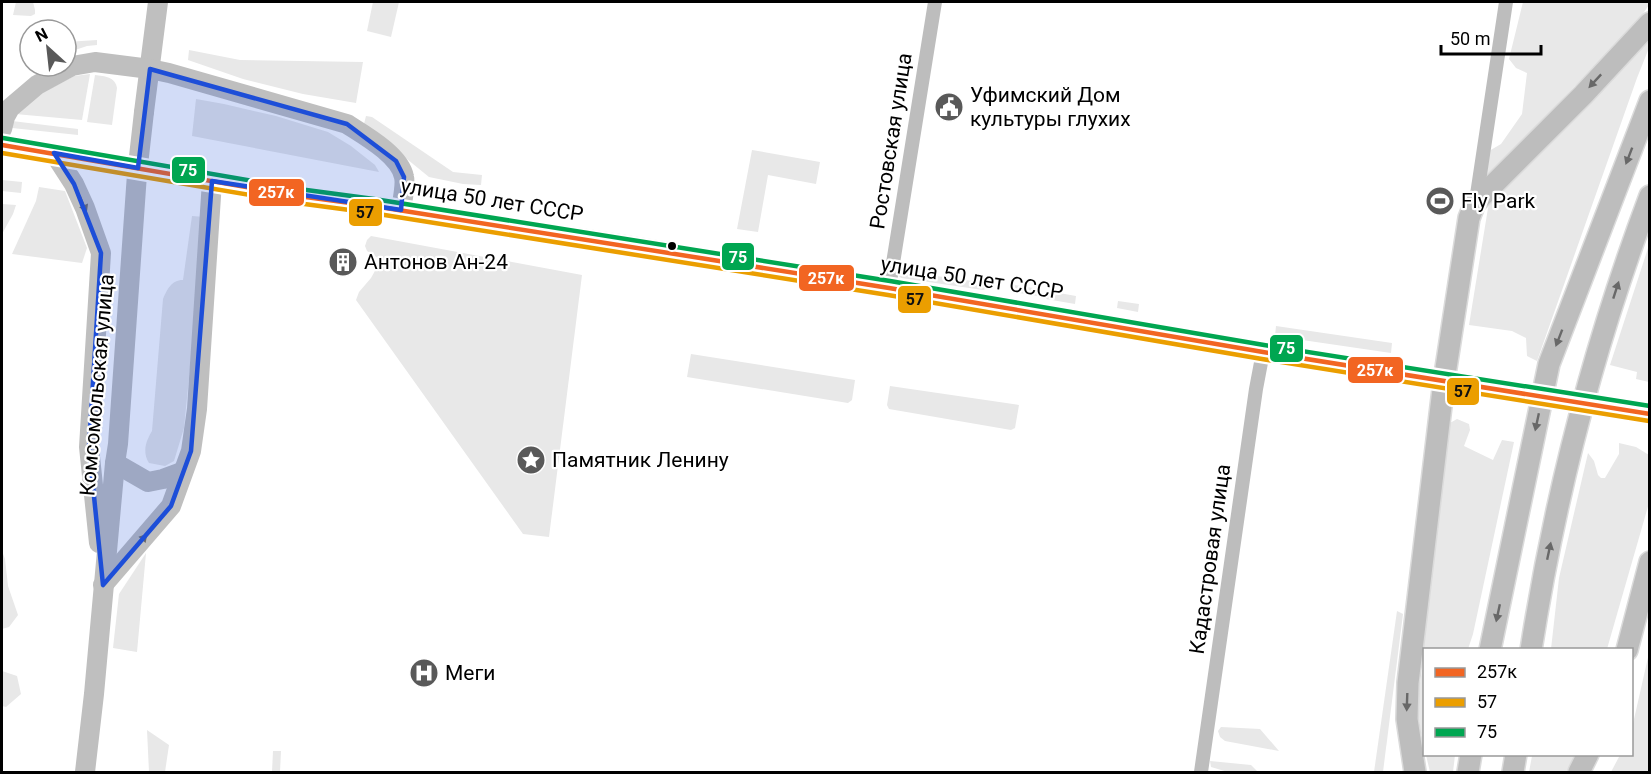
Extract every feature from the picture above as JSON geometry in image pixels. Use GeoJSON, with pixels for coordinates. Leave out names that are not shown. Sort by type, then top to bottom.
{"type":"FeatureCollection","features":[{"type":"Feature","properties":{"kind":"main road","name":"Комсомольская улица"},"geometry":{"type":"LineString","coordinates":[[85,772],[117,453],[137,174],[158,2]]}},
{"type":"Feature","properties":{"kind":"main road"},"geometry":{"type":"LineString","coordinates":[[1415,772],[1407,719],[1408,683],[1419,652],[1444,381],[1469,218],[1475,203],[1583,95],[1650,23]]}},
{"type":"Feature","properties":{"kind":"main road"},"geometry":{"type":"LineString","coordinates":[[2,129],[4,117],[10,108],[37,85],[72,66],[95,62],[150,69],[347,124],[373,140],[396,161],[404,177],[401,210]]}},
{"type":"Feature","properties":{"kind":"main road"},"geometry":{"type":"LineString","coordinates":[[1490,648],[1549,364],[1650,101]]}},
{"type":"Feature","properties":{"kind":"main road","name":"улица 50 лет СССР"},"geometry":{"type":"LineString","coordinates":[[2,145],[213,181],[889,288],[1263,352],[1649,414]]}},
{"type":"Feature","properties":{"kind":"main road"},"geometry":{"type":"LineString","coordinates":[[54,153],[74,184],[101,253],[89,447],[103,585]]}},
{"type":"Feature","properties":{"kind":"main road"},"geometry":{"type":"LineString","coordinates":[[103,585],[171,506],[191,451],[197,409],[213,181]]}},
{"type":"Feature","properties":{"kind":"main road"},"geometry":{"type":"LineString","coordinates":[[1531,648],[1537,608],[1571,447],[1592,366],[1628,253],[1650,196]]}},
{"type":"Feature","properties":{"kind":"main road"},"geometry":{"type":"LineString","coordinates":[[1628,253],[1650,230]]}},
{"type":"Feature","properties":{"kind":"main road"},"geometry":{"type":"LineString","coordinates":[[117,453],[148,482],[182,472]]}},
{"type":"Feature","properties":{"kind":"main road"},"geometry":{"type":"LineString","coordinates":[[1628,648],[1650,562]]}},
{"type":"Feature","properties":{"kind":"main road"},"geometry":{"type":"LineString","coordinates":[[1468,772],[1471,756]]}},
{"type":"Feature","properties":{"kind":"main road"},"geometry":{"type":"LineString","coordinates":[[1513,772],[1516,756]]}},
{"type":"Feature","properties":{"kind":"main road"},"geometry":{"type":"LineString","coordinates":[[1579,772],[1587,756]]}},
{"type":"Feature","properties":{"kind":"street","name":"Ростовская улица"},"geometry":{"type":"LineString","coordinates":[[889,288],[935,2]]}},
{"type":"Feature","properties":{"kind":"street"},"geometry":{"type":"LineString","coordinates":[[1475,203],[1506,2]]}},
{"type":"Feature","properties":{"kind":"street","name":"Кадастровая улица"},"geometry":{"type":"LineString","coordinates":[[1201,772],[1263,352]]}},
{"type":"Feature","properties":{"kind":"highlighted area"},"geometry":{"type":"Polygon","coordinates":[[[150,69],[347,124],[396,161],[404,177],[401,210],[212,181],[191,451],[171,506],[103,585],[89,447],[101,253],[74,184],[54,153],[138,168],[150,69]]]}},
{"type":"Feature","properties":{"kind":"shaded area"},"geometry":{"type":"Polygon","coordinates":[[[16,2],[33,2],[35,14],[31,16],[13,15],[16,2]]]}},
{"type":"Feature","properties":{"kind":"shaded area"},"geometry":{"type":"Polygon","coordinates":[[[373,2],[399,2],[391,37],[367,31],[373,2]]]}},
{"type":"Feature","properties":{"kind":"shaded area"},"geometry":{"type":"Polygon","coordinates":[[[1523,2],[1649,2],[1649,5],[1640,18],[1484,181],[1489,151],[1501,144],[1522,114],[1527,73],[1516,68],[1509,59],[1523,2]]]}},
{"type":"Feature","properties":{"kind":"shaded area"},"geometry":{"type":"Polygon","coordinates":[[[1649,33],[1649,48],[1537,361],[1527,356],[1526,338],[1512,331],[1469,325],[1488,208],[1497,189],[1649,33]]]}},
{"type":"Feature","properties":{"kind":"shaded area"},"geometry":{"type":"Polygon","coordinates":[[[97,40],[97,45],[78,49],[78,41],[97,40]]]}},
{"type":"Feature","properties":{"kind":"shaded area"},"geometry":{"type":"Polygon","coordinates":[[[189,50],[240,60],[363,62],[356,103],[303,94],[243,79],[188,60],[189,50]]]}},
{"type":"Feature","properties":{"kind":"shaded area"},"geometry":{"type":"Polygon","coordinates":[[[90,74],[82,120],[15,114],[25,102],[70,78],[78,78],[78,76],[90,74]]]}},
{"type":"Feature","properties":{"kind":"shaded area"},"geometry":{"type":"Polygon","coordinates":[[[95,75],[109,78],[116,84],[112,125],[87,122],[95,75]]]}},
{"type":"Feature","properties":{"kind":"shaded area"},"geometry":{"type":"Polygon","coordinates":[[[196,99],[276,116],[328,132],[351,146],[375,165],[379,172],[192,136],[196,99]]]}},
{"type":"Feature","properties":{"kind":"shaded area"},"geometry":{"type":"Polygon","coordinates":[[[366,116],[372,117],[453,172],[482,175],[481,185],[429,177],[364,124],[366,116]]]}},
{"type":"Feature","properties":{"kind":"shaded area"},"geometry":{"type":"Polygon","coordinates":[[[12,121],[78,129],[78,135],[12,128],[12,121]]]}},
{"type":"Feature","properties":{"kind":"shaded area"},"geometry":{"type":"Polygon","coordinates":[[[752,150],[820,162],[816,184],[768,175],[758,232],[737,229],[752,150]]]}},
{"type":"Feature","properties":{"kind":"shaded area"},"geometry":{"type":"Polygon","coordinates":[[[2,180],[22,182],[21,193],[2,191],[2,180]]]}},
{"type":"Feature","properties":{"kind":"shaded area"},"geometry":{"type":"Polygon","coordinates":[[[39,187],[65,191],[87,248],[82,263],[12,254],[36,201],[39,187]]]}},
{"type":"Feature","properties":{"kind":"shaded area"},"geometry":{"type":"Polygon","coordinates":[[[2,204],[16,205],[2,234],[2,204]]]}},
{"type":"Feature","properties":{"kind":"shaded area"},"geometry":{"type":"Polygon","coordinates":[[[192,216],[205,217],[184,428],[174,461],[165,466],[149,463],[146,447],[152,431],[163,299],[172,284],[183,280],[192,216]]]}},
{"type":"Feature","properties":{"kind":"shaded area"},"geometry":{"type":"Polygon","coordinates":[[[371,236],[582,275],[549,537],[523,534],[356,300],[381,260],[367,251],[365,246],[371,236]]]}},
{"type":"Feature","properties":{"kind":"shaded area"},"geometry":{"type":"Polygon","coordinates":[[[1649,245],[1649,382],[1636,379],[1637,372],[1610,365],[1649,245]]]}},
{"type":"Feature","properties":{"kind":"shaded area"},"geometry":{"type":"Polygon","coordinates":[[[900,271],[987,283],[986,289],[901,278],[900,271]]]}},
{"type":"Feature","properties":{"kind":"shaded area"},"geometry":{"type":"Polygon","coordinates":[[[1014,285],[1040,289],[1038,296],[1013,292],[1014,285]]]}},
{"type":"Feature","properties":{"kind":"shaded area"},"geometry":{"type":"Polygon","coordinates":[[[1048,291],[1076,296],[1075,304],[1046,299],[1048,291]]]}},
{"type":"Feature","properties":{"kind":"shaded area"},"geometry":{"type":"Polygon","coordinates":[[[1118,301],[1139,304],[1138,312],[1117,308],[1118,301]]]}},
{"type":"Feature","properties":{"kind":"shaded area"},"geometry":{"type":"Polygon","coordinates":[[[1276,326],[1392,343],[1391,353],[1275,336],[1276,326]]]}},
{"type":"Feature","properties":{"kind":"shaded area"},"geometry":{"type":"Polygon","coordinates":[[[691,354],[855,380],[852,400],[848,403],[687,377],[691,354]]]}},
{"type":"Feature","properties":{"kind":"shaded area"},"geometry":{"type":"Polygon","coordinates":[[[890,386],[1019,405],[1015,428],[1011,430],[889,409],[887,405],[890,386]]]}},
{"type":"Feature","properties":{"kind":"shaded area"},"geometry":{"type":"Polygon","coordinates":[[[1457,419],[1469,424],[1470,430],[1464,446],[1493,460],[1502,440],[1514,442],[1468,648],[1423,648],[1423,651],[1418,640],[1443,434],[1450,423],[1457,419]]]}},
{"type":"Feature","properties":{"kind":"shaded area"},"geometry":{"type":"Polygon","coordinates":[[[1619,443],[1636,447],[1649,455],[1649,503],[1607,648],[1551,648],[1559,578],[1588,453],[1601,478],[1605,478],[1619,454],[1619,443]]]}},
{"type":"Feature","properties":{"kind":"shaded area"},"geometry":{"type":"Polygon","coordinates":[[[2,551],[8,586],[18,615],[9,627],[2,629],[2,551]]]}},
{"type":"Feature","properties":{"kind":"shaded area"},"geometry":{"type":"Polygon","coordinates":[[[146,553],[137,652],[113,648],[119,594],[146,553]]]}},
{"type":"Feature","properties":{"kind":"shaded area"},"geometry":{"type":"Polygon","coordinates":[[[1397,611],[1403,614],[1383,772],[1374,772],[1397,611]]]}},
{"type":"Feature","properties":{"kind":"shaded area"},"geometry":{"type":"Polygon","coordinates":[[[1649,653],[1649,772],[1611,772],[1619,756],[1633,756],[1633,724],[1649,653]]]}},
{"type":"Feature","properties":{"kind":"shaded area"},"geometry":{"type":"Polygon","coordinates":[[[1423,670],[1423,742],[1418,709],[1423,670]]]}},
{"type":"Feature","properties":{"kind":"shaded area"},"geometry":{"type":"Polygon","coordinates":[[[2,671],[17,676],[21,694],[6,707],[2,706],[2,671]]]}},
{"type":"Feature","properties":{"kind":"shaded area"},"geometry":{"type":"Polygon","coordinates":[[[1221,727],[1260,729],[1279,751],[1225,741],[1220,737],[1218,731],[1221,727]]]}},
{"type":"Feature","properties":{"kind":"shaded area"},"geometry":{"type":"Polygon","coordinates":[[[147,730],[169,745],[165,772],[149,772],[147,730]]]}},
{"type":"Feature","properties":{"kind":"shaded area"},"geometry":{"type":"Polygon","coordinates":[[[273,751],[281,751],[280,772],[272,772],[273,751]]]}},
{"type":"Feature","properties":{"kind":"shaded area"},"geometry":{"type":"Polygon","coordinates":[[[1426,756],[1455,756],[1453,772],[1430,772],[1426,756]]]}},
{"type":"Feature","properties":{"kind":"shaded area"},"geometry":{"type":"Polygon","coordinates":[[[1532,756],[1573,756],[1575,758],[1567,772],[1529,772],[1532,756]]]}},
{"type":"Feature","properties":{"kind":"shaded area"},"geometry":{"type":"Polygon","coordinates":[[[1210,761],[1251,765],[1258,772],[1228,772],[1211,767],[1210,761]]]}},
{"type":"Feature","properties":{"kind":"transit line","name":"75"},"geometry":{"type":"LineString","coordinates":[[3,138],[299,189],[890,281],[1264,345],[1650,406]]}},
{"type":"Feature","properties":{"kind":"transit line","name":"257к"},"geometry":{"type":"LineString","coordinates":[[2,145],[298,196],[889,288],[1263,352],[1650,414]]}},
{"type":"Feature","properties":{"kind":"transit line","name":"57"},"geometry":{"type":"LineString","coordinates":[[2,153],[297,203],[888,295],[1262,359],[1649,421]]}},
{"type":"Feature","properties":{"kind":"place","name":"Уфимский Дом культуры глухих"},"geometry":{"type":"Point","coordinates":[949,107]}},
{"type":"Feature","properties":{"kind":"place","name":"Fly Park"},"geometry":{"type":"Point","coordinates":[1440,201]}},
{"type":"Feature","properties":{"kind":"place","name":"Антонов Ан-24"},"geometry":{"type":"Point","coordinates":[343,262]}},
{"type":"Feature","properties":{"kind":"place","name":"Памятник Ленину"},"geometry":{"type":"Point","coordinates":[531,460]}},
{"type":"Feature","properties":{"kind":"place","name":"Меги"},"geometry":{"type":"Point","coordinates":[424,673]}}]}
